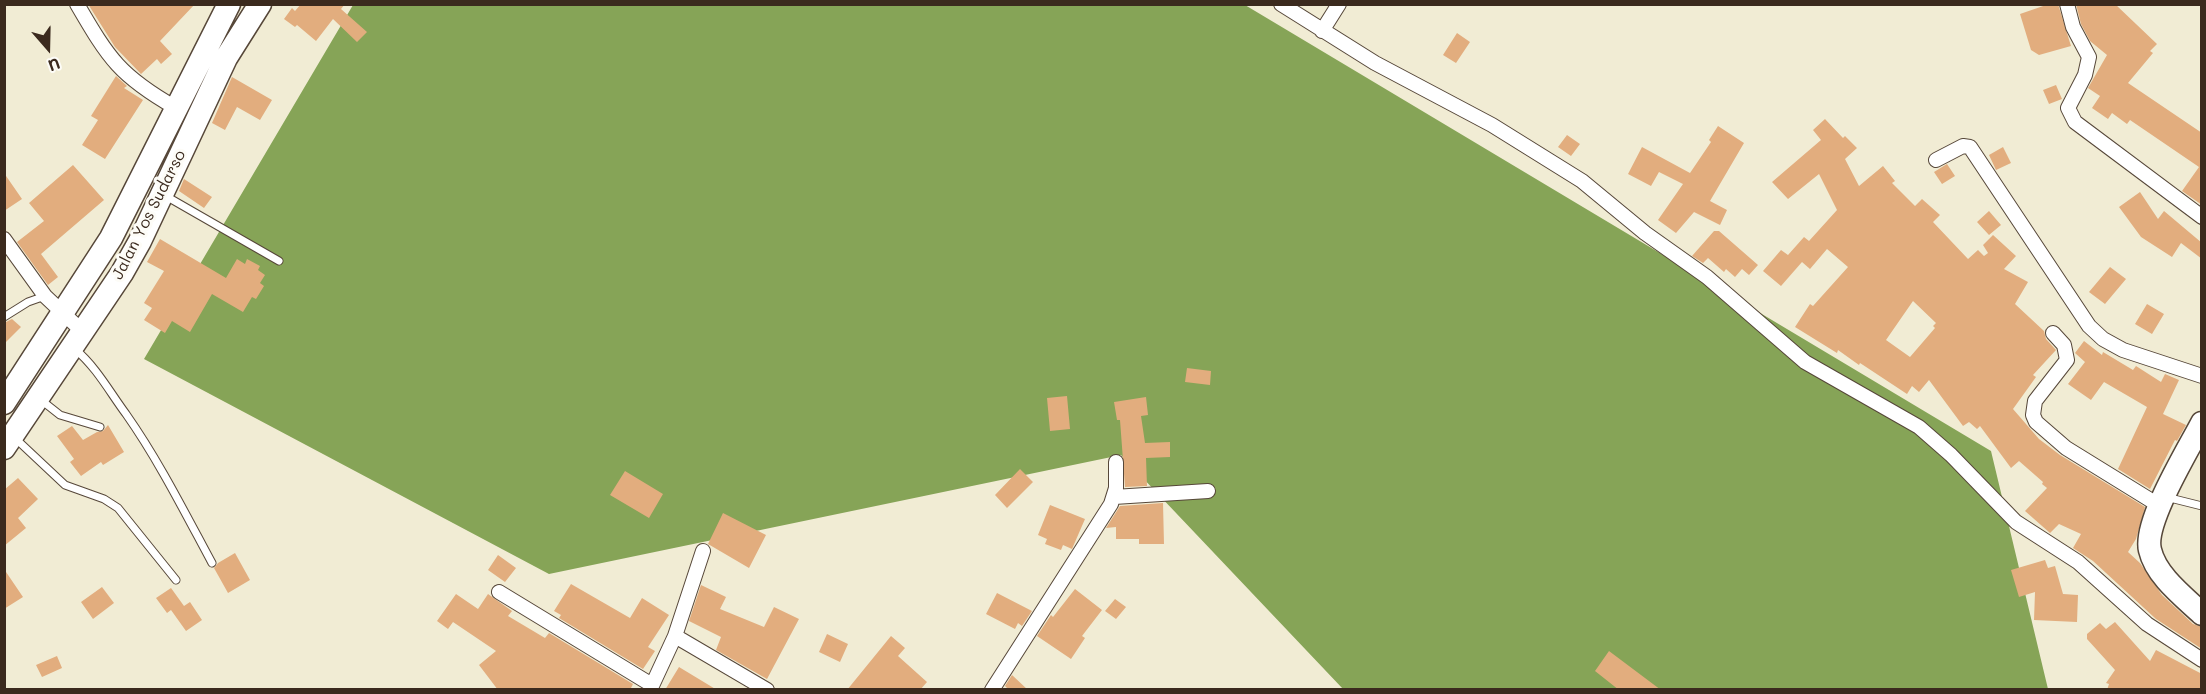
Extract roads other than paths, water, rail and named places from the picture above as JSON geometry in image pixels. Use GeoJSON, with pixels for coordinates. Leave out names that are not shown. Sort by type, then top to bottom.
{"type":"FeatureCollection","features":[{"type":"Feature","properties":{"kind":"highway","name":"Jalan Yos Sudarso"},"geometry":{"type":"LineString","coordinates":[[4,403],[64,314],[111,238],[229,4]]}},
{"type":"Feature","properties":{"kind":"highway","name":"Jalan Yos Sudarso"},"geometry":{"type":"LineString","coordinates":[[9,443],[122,273],[226,58],[260,4]]}},
{"type":"Feature","properties":{"kind":"highway"},"geometry":{"type":"LineString","coordinates":[[2202,423],[2152,524],[2150,550],[2157,566],[2171,584],[2202,614]]}},
{"type":"Feature","properties":{"kind":"street"},"geometry":{"type":"LineString","coordinates":[[77,4],[105,52],[125,75],[142,89],[176,108]]}},
{"type":"Feature","properties":{"kind":"street"},"geometry":{"type":"LineString","coordinates":[[1281,4],[1322,31],[1492,125],[1582,181],[1645,233],[1707,277],[1804,362],[1919,427],[1951,455],[2016,522],[2078,562],[2146,624],[2202,660]]}},
{"type":"Feature","properties":{"kind":"street"},"geometry":{"type":"LineString","coordinates":[[1322,31],[1339,4]]}},
{"type":"Feature","properties":{"kind":"street"},"geometry":{"type":"LineString","coordinates":[[2067,4],[2073,27],[2089,57],[2085,75],[2068,108],[2070,115],[2075,122],[2202,217]]}},
{"type":"Feature","properties":{"kind":"street"},"geometry":{"type":"LineString","coordinates":[[1936,159],[1963,146],[1970,147],[2076,309],[2103,339],[2148,360],[2202,376]]}},
{"type":"Feature","properties":{"kind":"street"},"geometry":{"type":"LineString","coordinates":[[4,239],[45,296],[64,314],[77,339]]}},
{"type":"Feature","properties":{"kind":"street"},"geometry":{"type":"LineString","coordinates":[[2053,333],[2064,345],[2067,360],[2035,401],[2033,415],[2036,422],[2066,448],[2162,502]]}},
{"type":"Feature","properties":{"kind":"street"},"geometry":{"type":"LineString","coordinates":[[992,690],[1114,497],[1116,462]]}},
{"type":"Feature","properties":{"kind":"street"},"geometry":{"type":"LineString","coordinates":[[1114,497],[1208,490]]}},
{"type":"Feature","properties":{"kind":"street"},"geometry":{"type":"LineString","coordinates":[[499,592],[651,687],[675,636],[703,550]]}},
{"type":"Feature","properties":{"kind":"street"},"geometry":{"type":"LineString","coordinates":[[675,636],[767,690]]}},
{"type":"Feature","properties":{"kind":"lane"},"geometry":{"type":"LineString","coordinates":[[162,194],[279,261]]}},
{"type":"Feature","properties":{"kind":"lane"},"geometry":{"type":"LineString","coordinates":[[4,317],[28,302],[45,296]]}},
{"type":"Feature","properties":{"kind":"lane"},"geometry":{"type":"LineString","coordinates":[[77,339],[143,437],[212,563]]}},
{"type":"Feature","properties":{"kind":"lane"},"geometry":{"type":"LineString","coordinates":[[39,399],[60,415],[100,427]]}},
{"type":"Feature","properties":{"kind":"lane"},"geometry":{"type":"LineString","coordinates":[[9,443],[65,485],[104,499],[118,508],[176,580]]}},
{"type":"Feature","properties":{"kind":"lane"},"geometry":{"type":"LineString","coordinates":[[2162,502],[2202,506]]}}]}
